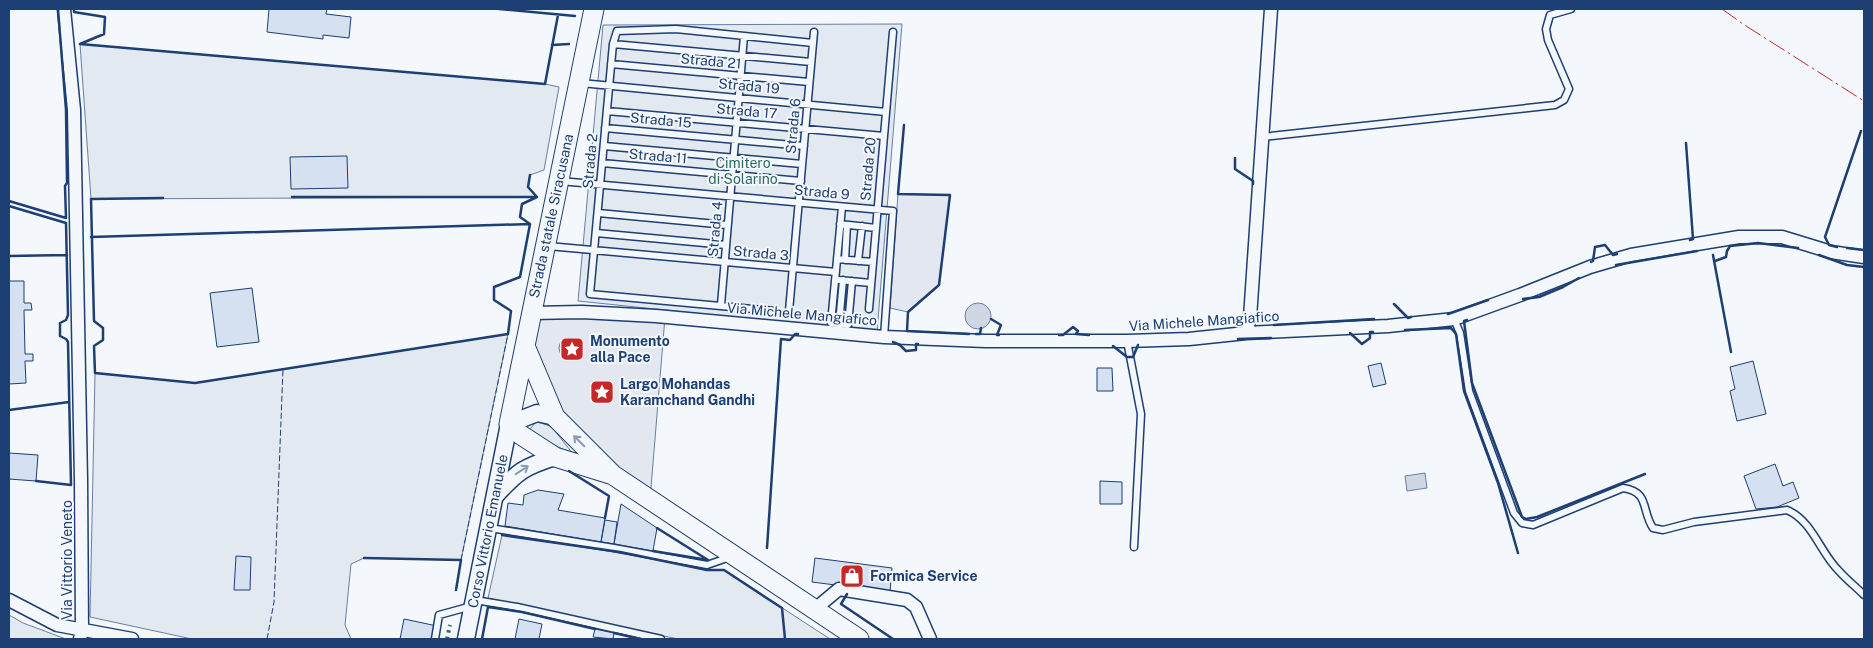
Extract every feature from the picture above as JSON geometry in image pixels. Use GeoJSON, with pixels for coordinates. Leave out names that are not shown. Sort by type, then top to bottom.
{"type":"FeatureCollection","features":[{"type":"Feature","properties":{"kind":"main road","name":"Strada statale Siracusana"},"geometry":{"type":"LineString","coordinates":[[509,424],[594,9]]}},
{"type":"Feature","properties":{"kind":"main road"},"geometry":{"type":"LineString","coordinates":[[525,346],[555,417],[613,475],[859,639]]}},
{"type":"Feature","properties":{"kind":"main road"},"geometry":{"type":"LineString","coordinates":[[509,424],[521,435],[555,457],[613,475]]}},
{"type":"Feature","properties":{"kind":"street","name":"Via Vittorio Veneto"},"geometry":{"type":"LineString","coordinates":[[64,9],[74,110],[81,480],[81,634]]}},
{"type":"Feature","properties":{"kind":"street"},"geometry":{"type":"LineString","coordinates":[[1246,332],[1250,318],[1271,9]]}},
{"type":"Feature","properties":{"kind":"street","name":"Via Michele Mangiafico"},"geometry":{"type":"LineString","coordinates":[[531,313],[582,312],[656,316],[884,337],[1127,341],[1189,339],[1246,332],[1388,326],[1454,319],[1590,267],[1631,255],[1739,237],[1782,237],[1831,252],[1864,257]]}},
{"type":"Feature","properties":{"kind":"street"},"geometry":{"type":"LineString","coordinates":[[509,424],[537,413],[555,417]]}},
{"type":"Feature","properties":{"kind":"street","name":"Corso Vittorio Emanuele"},"geometry":{"type":"LineString","coordinates":[[466,639],[509,424]]}},
{"type":"Feature","properties":{"kind":"street"},"geometry":{"type":"LineString","coordinates":[[496,495],[515,475],[529,466],[555,457]]}},
{"type":"Feature","properties":{"kind":"street"},"geometry":{"type":"LineString","coordinates":[[815,609],[839,590],[907,600],[916,607],[930,639]]}},
{"type":"Feature","properties":{"kind":"street"},"geometry":{"type":"LineString","coordinates":[[9,600],[81,634],[132,639]]}},
{"type":"Feature","properties":{"kind":"lane"},"geometry":{"type":"LineString","coordinates":[[1261,137],[1555,105],[1564,100],[1569,89],[1548,40],[1546,29],[1550,14],[1571,9]]}},
{"type":"Feature","properties":{"kind":"lane","name":"Strada 2"},"geometry":{"type":"LineString","coordinates":[[720,305],[590,294],[613,44],[617,31],[676,29],[744,36]]}},
{"type":"Feature","properties":{"kind":"lane","name":"Strada 6"},"geometry":{"type":"LineString","coordinates":[[789,311],[814,32]]}},
{"type":"Feature","properties":{"kind":"lane","name":"Strada 20"},"geometry":{"type":"LineString","coordinates":[[869,308],[893,32]]}},
{"type":"Feature","properties":{"kind":"lane"},"geometry":{"type":"LineString","coordinates":[[744,36],[813,43]]}},
{"type":"Feature","properties":{"kind":"lane","name":"Strada 4"},"geometry":{"type":"LineString","coordinates":[[720,305],[744,36]]}},
{"type":"Feature","properties":{"kind":"lane"},"geometry":{"type":"LineString","coordinates":[[613,44],[811,62]]}},
{"type":"Feature","properties":{"kind":"lane","name":"Strada 21"},"geometry":{"type":"LineString","coordinates":[[611,64],[809,82]]}},
{"type":"Feature","properties":{"kind":"lane","name":"Strada 19"},"geometry":{"type":"LineString","coordinates":[[579,83],[886,112]]}},
{"type":"Feature","properties":{"kind":"lane","name":"Strada 17"},"geometry":{"type":"LineString","coordinates":[[607,111],[884,136]]}},
{"type":"Feature","properties":{"kind":"lane","name":"Strada 15"},"geometry":{"type":"LineString","coordinates":[[605,128],[804,146]]}},
{"type":"Feature","properties":{"kind":"lane"},"geometry":{"type":"LineString","coordinates":[[604,146],[802,164]]}},
{"type":"Feature","properties":{"kind":"lane","name":"Strada 11"},"geometry":{"type":"LineString","coordinates":[[602,163],[800,181]]}},
{"type":"Feature","properties":{"kind":"lane","name":"Strada 9"},"geometry":{"type":"LineString","coordinates":[[559,181],[893,211],[884,337]]}},
{"type":"Feature","properties":{"kind":"lane"},"geometry":{"type":"LineString","coordinates":[[842,207],[844,260]]}},
{"type":"Feature","properties":{"kind":"lane"},"geometry":{"type":"LineString","coordinates":[[598,214],[728,226]]}},
{"type":"Feature","properties":{"kind":"lane"},"geometry":{"type":"LineString","coordinates":[[844,225],[876,228]]}},
{"type":"Feature","properties":{"kind":"lane"},"geometry":{"type":"LineString","coordinates":[[835,323],[837,259],[844,225]]}},
{"type":"Feature","properties":{"kind":"lane"},"geometry":{"type":"LineString","coordinates":[[858,261],[862,226]]}},
{"type":"Feature","properties":{"kind":"lane"},"geometry":{"type":"LineString","coordinates":[[596,233],[726,245]]}},
{"type":"Feature","properties":{"kind":"lane","name":"Strada 3"},"geometry":{"type":"LineString","coordinates":[[545,245],[793,268],[836,276],[843,280],[871,283]]}},
{"type":"Feature","properties":{"kind":"lane"},"geometry":{"type":"LineString","coordinates":[[837,259],[873,262]]}},
{"type":"Feature","properties":{"kind":"lane"},"geometry":{"type":"LineString","coordinates":[[835,323],[843,280]]}},
{"type":"Feature","properties":{"kind":"lane"},"geometry":{"type":"LineString","coordinates":[[835,323],[848,324],[852,281]]}},
{"type":"Feature","properties":{"kind":"lane"},"geometry":{"type":"LineString","coordinates":[[720,305],[774,311]]}},
{"type":"Feature","properties":{"kind":"lane"},"geometry":{"type":"LineString","coordinates":[[1454,319],[1460,333],[1469,390],[1514,514],[1522,523],[1533,524],[1623,488],[1634,490],[1642,498],[1649,522],[1654,528],[1663,530],[1694,522],[1787,510],[1803,520],[1838,571],[1864,595]]}},
{"type":"Feature","properties":{"kind":"lane"},"geometry":{"type":"LineString","coordinates":[[1127,341],[1141,414],[1134,547]]}},
{"type":"Feature","properties":{"kind":"lane"},"geometry":{"type":"LineString","coordinates":[[489,528],[707,565],[733,555]]}},
{"type":"Feature","properties":{"kind":"lane"},"geometry":{"type":"LineString","coordinates":[[435,639],[439,615],[473,603],[517,608],[661,639]]}},
{"type":"Feature","properties":{"kind":"green space","name":"Cimitero di Solarino"},"geometry":{"type":"Polygon","coordinates":[[[902,24],[877,332],[578,301],[603,25],[902,24]]]}},
{"type":"Feature","properties":{"kind":"green space"},"geometry":{"type":"Polygon","coordinates":[[[80,44],[545,84],[559,87],[544,170],[530,175],[528,187],[537,197],[91,199],[80,44]]]}},
{"type":"Feature","properties":{"kind":"green space"},"geometry":{"type":"Polygon","coordinates":[[[508,334],[461,560],[364,558],[351,564],[345,625],[351,639],[192,639],[90,617],[95,373],[195,383],[508,334]]]}},
{"type":"Feature","properties":{"kind":"green space"},"geometry":{"type":"Polygon","coordinates":[[[537,421],[552,427],[573,454],[533,435],[529,430],[537,421]]]}},
{"type":"Feature","properties":{"kind":"green space"},"geometry":{"type":"Polygon","coordinates":[[[502,535],[620,552],[707,570],[724,570],[830,639],[678,639],[488,598],[502,535]]]}},
{"type":"Feature","properties":{"kind":"green space"},"geometry":{"type":"Polygon","coordinates":[[[9,615],[23,623],[66,639],[9,639],[9,615]]]}},
{"type":"Feature","properties":{"kind":"shaded area"},"geometry":{"type":"Polygon","coordinates":[[[898,194],[950,195],[939,285],[908,312],[890,308],[898,194]]]}},
{"type":"Feature","properties":{"kind":"shaded area"},"geometry":{"type":"Polygon","coordinates":[[[978,303],[987,307],[991,316],[987,325],[978,329],[969,325],[965,316],[969,307],[978,303]]]}},
{"type":"Feature","properties":{"kind":"shaded area","name":"Largo Mohandas Karamchand Gandhi"},"geometry":{"type":"Polygon","coordinates":[[[531,313],[665,317],[650,500],[555,417],[525,346],[531,313]]]}},
{"type":"Feature","properties":{"kind":"shaded area"},"geometry":{"type":"Polygon","coordinates":[[[565,338],[573,338],[579,344],[579,352],[573,358],[565,358],[559,352],[559,344],[565,338]]]}},
{"type":"Feature","properties":{"kind":"shaded area"},"geometry":{"type":"Polygon","coordinates":[[[1425,473],[1427,488],[1407,491],[1405,476],[1425,473]]]}},
{"type":"Feature","properties":{"kind":"building"},"geometry":{"type":"Polygon","coordinates":[[[269,9],[327,9],[326,14],[351,17],[349,38],[323,35],[323,39],[267,32],[269,9]]]}},
{"type":"Feature","properties":{"kind":"building"},"geometry":{"type":"Polygon","coordinates":[[[347,156],[348,188],[291,189],[290,157],[347,156]]]}},
{"type":"Feature","properties":{"kind":"building"},"geometry":{"type":"Polygon","coordinates":[[[9,281],[24,281],[24,303],[31,303],[32,310],[24,310],[25,354],[33,354],[33,361],[25,361],[26,383],[9,384],[9,281]]]}},
{"type":"Feature","properties":{"kind":"building"},"geometry":{"type":"Polygon","coordinates":[[[252,288],[259,342],[217,347],[210,293],[252,288]]]}},
{"type":"Feature","properties":{"kind":"building"},"geometry":{"type":"Polygon","coordinates":[[[1753,361],[1766,414],[1737,421],[1730,391],[1735,389],[1730,367],[1753,361]]]}},
{"type":"Feature","properties":{"kind":"building"},"geometry":{"type":"Polygon","coordinates":[[[1381,363],[1386,384],[1373,387],[1368,366],[1381,363]]]}},
{"type":"Feature","properties":{"kind":"building"},"geometry":{"type":"Polygon","coordinates":[[[1097,368],[1112,368],[1113,391],[1097,391],[1097,368]]]}},
{"type":"Feature","properties":{"kind":"building"},"geometry":{"type":"Polygon","coordinates":[[[9,453],[38,455],[36,481],[9,479],[9,453]]]}},
{"type":"Feature","properties":{"kind":"building"},"geometry":{"type":"Polygon","coordinates":[[[1775,464],[1783,486],[1793,482],[1799,498],[1777,507],[1756,509],[1744,476],[1775,464]]]}},
{"type":"Feature","properties":{"kind":"building"},"geometry":{"type":"Polygon","coordinates":[[[1100,481],[1122,482],[1122,504],[1100,504],[1100,481]]]}},
{"type":"Feature","properties":{"kind":"building"},"geometry":{"type":"Polygon","coordinates":[[[538,490],[564,494],[558,510],[605,518],[601,542],[505,526],[508,503],[523,505],[524,495],[538,490]]]}},
{"type":"Feature","properties":{"kind":"building"},"geometry":{"type":"Polygon","coordinates":[[[621,504],[657,528],[653,551],[614,544],[621,504]]]}},
{"type":"Feature","properties":{"kind":"building"},"geometry":{"type":"Polygon","coordinates":[[[605,520],[617,522],[614,544],[601,542],[605,520]]]}},
{"type":"Feature","properties":{"kind":"building"},"geometry":{"type":"Polygon","coordinates":[[[236,556],[251,557],[250,590],[234,590],[236,556]]]}},
{"type":"Feature","properties":{"kind":"building","name":"Formica Service"},"geometry":{"type":"Polygon","coordinates":[[[815,558],[892,568],[890,592],[812,582],[815,558]]]}},
{"type":"Feature","properties":{"kind":"building"},"geometry":{"type":"Polygon","coordinates":[[[404,619],[437,626],[435,639],[400,639],[404,619]]]}},
{"type":"Feature","properties":{"kind":"building"},"geometry":{"type":"Polygon","coordinates":[[[519,619],[542,624],[539,639],[515,639],[519,619]]]}},
{"type":"Feature","properties":{"kind":"building"},"geometry":{"type":"Polygon","coordinates":[[[595,629],[614,633],[613,639],[593,637],[595,629]]]}},
{"type":"Feature","properties":{"kind":"hedge"},"geometry":{"type":"LineString","coordinates":[[447,639],[450,625]]}},
{"type":"Feature","properties":{"kind":"fence"},"geometry":{"type":"LineString","coordinates":[[461,560],[508,334]]}},
{"type":"Feature","properties":{"kind":"fence"},"geometry":{"type":"LineString","coordinates":[[267,639],[274,602],[283,369]]}},
{"type":"Feature","properties":{"kind":"wall"},"geometry":{"type":"LineString","coordinates":[[9,201],[66,218],[66,110],[58,9]]}},
{"type":"Feature","properties":{"kind":"wall"},"geometry":{"type":"LineString","coordinates":[[74,9],[74,12],[105,17],[104,34],[80,44],[545,84],[558,15]]}},
{"type":"Feature","properties":{"kind":"wall"},"geometry":{"type":"LineString","coordinates":[[499,9],[575,16]]}},
{"type":"Feature","properties":{"kind":"wall"},"geometry":{"type":"LineString","coordinates":[[552,45],[569,44]]}},
{"type":"Feature","properties":{"kind":"wall"},"geometry":{"type":"LineString","coordinates":[[904,125],[898,194],[950,195],[939,285],[908,312],[907,331],[969,334]]}},
{"type":"Feature","properties":{"kind":"wall"},"geometry":{"type":"LineString","coordinates":[[1837,247],[1829,245],[1825,237],[1861,131]]}},
{"type":"Feature","properties":{"kind":"wall"},"geometry":{"type":"LineString","coordinates":[[1686,143],[1693,239],[1690,240]]}},
{"type":"Feature","properties":{"kind":"wall"},"geometry":{"type":"LineString","coordinates":[[1235,158],[1235,169],[1253,181],[1253,184]]}},
{"type":"Feature","properties":{"kind":"wall"},"geometry":{"type":"LineString","coordinates":[[292,197],[537,197],[528,187],[530,175]]}},
{"type":"Feature","properties":{"kind":"wall"},"geometry":{"type":"LineString","coordinates":[[163,198],[91,199],[94,321],[103,328],[103,340],[94,346],[95,373],[195,383],[508,334],[511,311],[494,300],[494,287],[520,277],[530,224],[520,217],[522,204],[537,197]]}},
{"type":"Feature","properties":{"kind":"wall"},"geometry":{"type":"LineString","coordinates":[[9,206],[66,223],[68,315],[66,320],[60,323],[60,336],[68,342],[71,485],[36,481]]}},
{"type":"Feature","properties":{"kind":"wall"},"geometry":{"type":"LineString","coordinates":[[91,237],[530,224]]}},
{"type":"Feature","properties":{"kind":"wall"},"geometry":{"type":"LineString","coordinates":[[1715,261],[1726,257],[1730,246],[1758,243],[1798,248]]}},
{"type":"Feature","properties":{"kind":"wall"},"geometry":{"type":"LineString","coordinates":[[1591,262],[1593,261],[1595,247],[1605,245],[1613,255],[1617,254]]}},
{"type":"Feature","properties":{"kind":"wall"},"geometry":{"type":"LineString","coordinates":[[1847,248],[1864,250]]}},
{"type":"Feature","properties":{"kind":"wall"},"geometry":{"type":"LineString","coordinates":[[1616,265],[1697,251]]}},
{"type":"Feature","properties":{"kind":"wall"},"geometry":{"type":"LineString","coordinates":[[9,256],[67,255]]}},
{"type":"Feature","properties":{"kind":"wall"},"geometry":{"type":"LineString","coordinates":[[1713,255],[1731,352]]}},
{"type":"Feature","properties":{"kind":"wall"},"geometry":{"type":"LineString","coordinates":[[1819,255],[1847,265],[1864,267]]}},
{"type":"Feature","properties":{"kind":"wall"},"geometry":{"type":"LineString","coordinates":[[1523,299],[1539,297],[1579,278]]}},
{"type":"Feature","properties":{"kind":"wall"},"geometry":{"type":"LineString","coordinates":[[1448,314],[1488,300]]}},
{"type":"Feature","properties":{"kind":"wall"},"geometry":{"type":"LineString","coordinates":[[1394,304],[1408,318],[1411,317]]}},
{"type":"Feature","properties":{"kind":"wall"},"geometry":{"type":"LineString","coordinates":[[991,319],[1001,325],[997,335],[999,335]]}},
{"type":"Feature","properties":{"kind":"wall"},"geometry":{"type":"LineString","coordinates":[[1274,325],[1374,319]]}},
{"type":"Feature","properties":{"kind":"wall"},"geometry":{"type":"LineString","coordinates":[[1467,320],[1464,321],[1472,383],[1522,517],[1526,519],[1537,517],[1645,474]]}},
{"type":"Feature","properties":{"kind":"wall"},"geometry":{"type":"LineString","coordinates":[[1059,335],[1063,335],[1073,327],[1078,331],[1076,334],[1089,335]]}},
{"type":"Feature","properties":{"kind":"wall"},"geometry":{"type":"LineString","coordinates":[[976,334],[980,334],[981,328]]}},
{"type":"Feature","properties":{"kind":"wall"},"geometry":{"type":"LineString","coordinates":[[1405,330],[1451,328],[1456,334],[1464,391],[1498,483],[1518,553]]}},
{"type":"Feature","properties":{"kind":"wall"},"geometry":{"type":"LineString","coordinates":[[1350,333],[1362,344],[1370,338],[1370,332],[1373,332]]}},
{"type":"Feature","properties":{"kind":"wall"},"geometry":{"type":"LineString","coordinates":[[767,548],[781,339],[790,340],[795,334],[798,334]]}},
{"type":"Feature","properties":{"kind":"wall"},"geometry":{"type":"LineString","coordinates":[[1238,339],[1271,338]]}},
{"type":"Feature","properties":{"kind":"wall"},"geometry":{"type":"LineString","coordinates":[[893,342],[900,345],[906,351],[916,350],[916,344],[918,344]]}},
{"type":"Feature","properties":{"kind":"wall"},"geometry":{"type":"LineString","coordinates":[[1113,346],[1127,357],[1133,357],[1138,345]]}},
{"type":"Feature","properties":{"kind":"wall"},"geometry":{"type":"LineString","coordinates":[[9,410],[69,402]]}},
{"type":"Feature","properties":{"kind":"wall"},"geometry":{"type":"LineString","coordinates":[[569,471],[609,496],[605,518]]}},
{"type":"Feature","properties":{"kind":"wall"},"geometry":{"type":"LineString","coordinates":[[653,551],[708,560],[657,528]]}},
{"type":"Feature","properties":{"kind":"wall"},"geometry":{"type":"LineString","coordinates":[[502,535],[620,552],[707,570],[724,570],[782,608],[785,639]]}},
{"type":"Feature","properties":{"kind":"wall"},"geometry":{"type":"LineString","coordinates":[[364,558],[461,560],[456,590]]}},
{"type":"Feature","properties":{"kind":"wall"},"geometry":{"type":"LineString","coordinates":[[847,594],[841,604],[893,639]]}},
{"type":"Feature","properties":{"kind":"wall"},"geometry":{"type":"LineString","coordinates":[[482,639],[488,607],[522,612],[595,629]]}},
{"type":"Feature","properties":{"kind":"wall"},"geometry":{"type":"LineString","coordinates":[[614,633],[640,639]]}},
{"type":"Feature","properties":{"kind":"power"},"geometry":{"type":"LineString","coordinates":[[1722,9],[1864,101]]}},
{"type":"Feature","properties":{"kind":"place","name":"Monumento alla Pace"},"geometry":{"type":"Point","coordinates":[572,349]}},
{"type":"Feature","properties":{"kind":"place","name":"Largo Mohandas Karamchand Gandhi"},"geometry":{"type":"Point","coordinates":[602,392]}},
{"type":"Feature","properties":{"kind":"place","name":"Formica Service"},"geometry":{"type":"Point","coordinates":[852,576]}}]}
